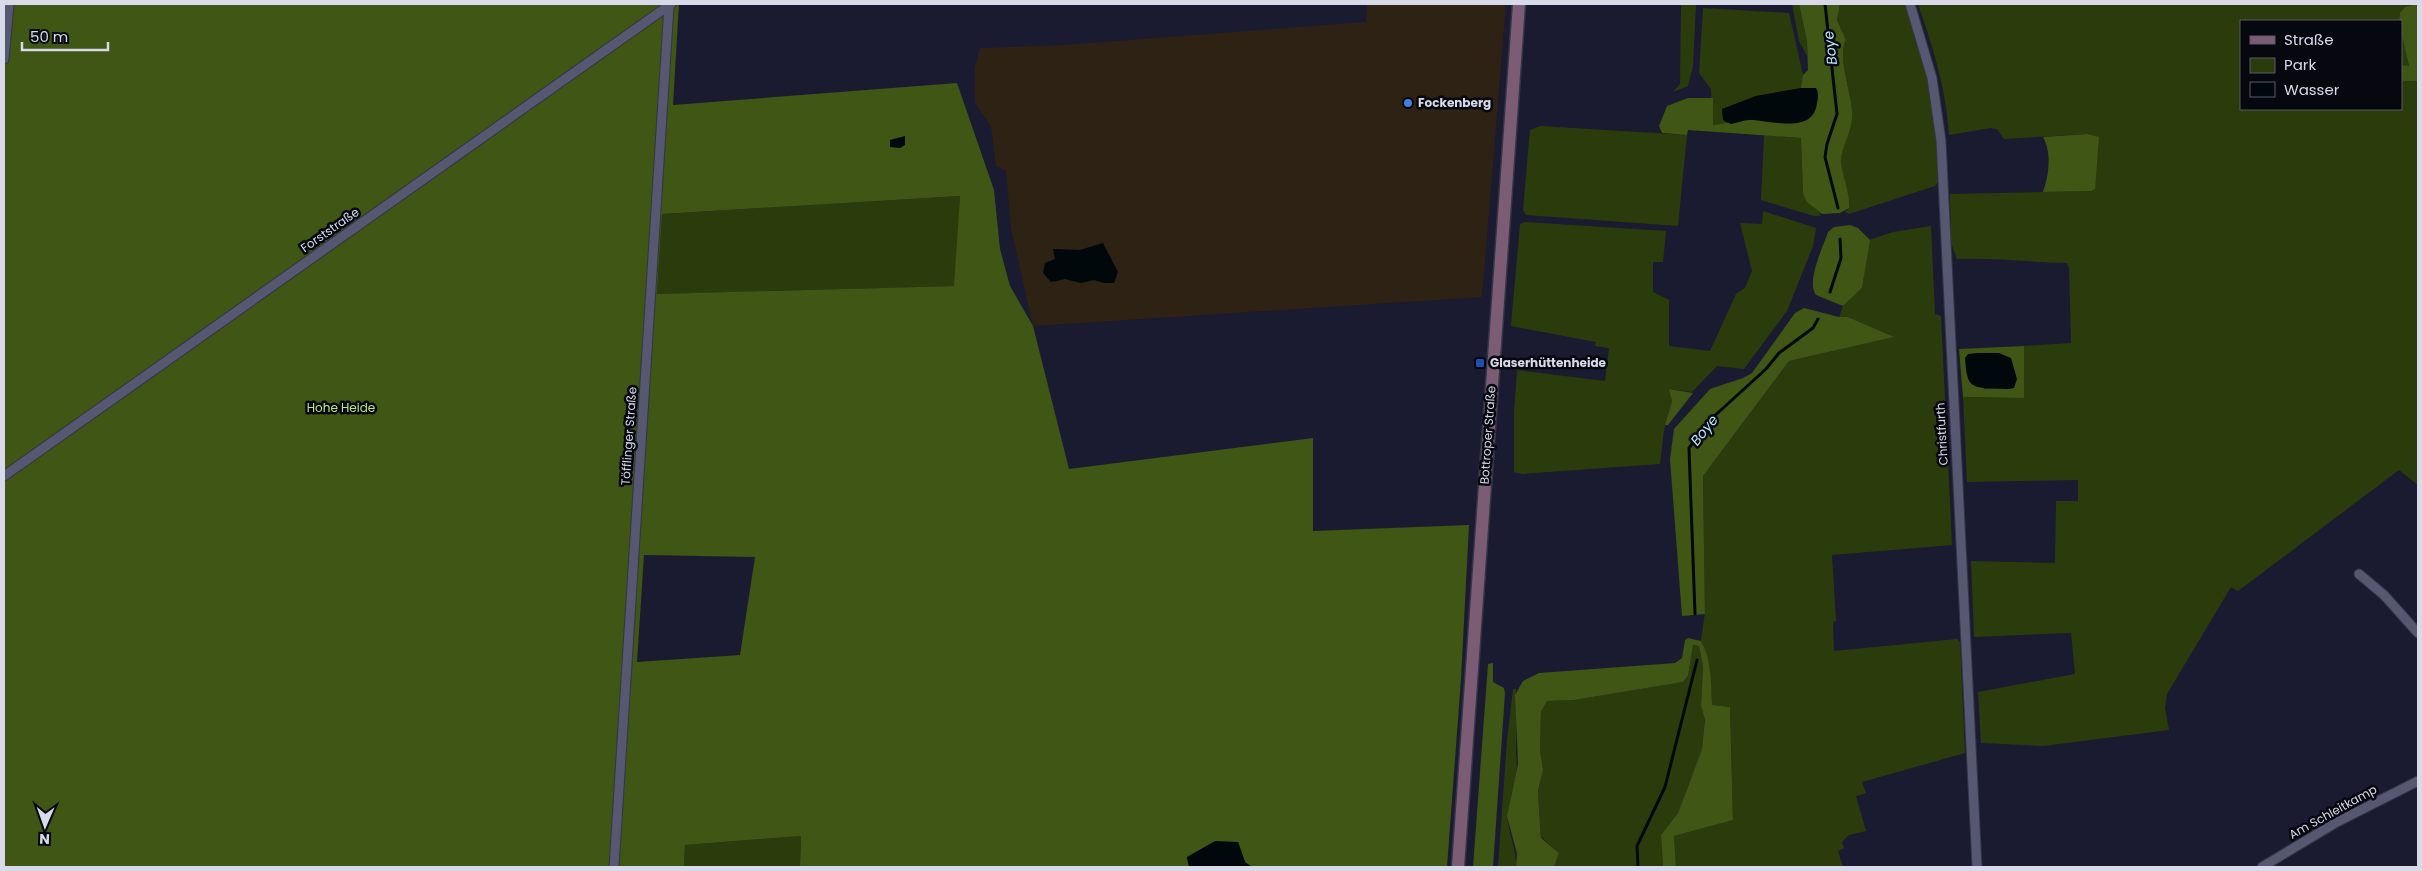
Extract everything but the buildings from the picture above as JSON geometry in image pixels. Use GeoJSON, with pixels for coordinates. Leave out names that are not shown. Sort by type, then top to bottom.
{"type":"FeatureCollection","features":[{"type":"Feature","properties":{"kind":"main road","name":"Bottroper Straße"},"geometry":{"type":"LineString","coordinates":[[1458,867],[1519,4]]}},
{"type":"Feature","properties":{"kind":"street"},"geometry":{"type":"LineString","coordinates":[[4,59],[9,4]]}},
{"type":"Feature","properties":{"kind":"street","name":"Christfurth"},"geometry":{"type":"LineString","coordinates":[[1910,4],[1932,78],[1941,141],[1977,867]]}},
{"type":"Feature","properties":{"kind":"street","name":"Forststraße"},"geometry":{"type":"LineString","coordinates":[[4,476],[670,5]]}},
{"type":"Feature","properties":{"kind":"street","name":"Töfflinger Straße"},"geometry":{"type":"LineString","coordinates":[[614,867],[670,5]]}},
{"type":"Feature","properties":{"kind":"street"},"geometry":{"type":"LineString","coordinates":[[2359,574],[2384,595],[2418,633]]}},
{"type":"Feature","properties":{"kind":"street","name":"Am Schleitkamp"},"geometry":{"type":"LineString","coordinates":[[2262,867],[2337,822],[2418,781]]}},
{"type":"Feature","properties":{"kind":"shaded area"},"geometry":{"type":"Polygon","coordinates":[[[1506,4],[1482,297],[1033,326],[1011,228],[1006,171],[996,166],[991,127],[975,102],[975,67],[980,48],[1064,45],[1366,22],[1367,5],[1506,4]],[[1103,243],[1080,250],[1053,249],[1055,260],[1045,263],[1052,282],[1065,279],[1081,283],[1094,280],[1104,283],[1103,243]]]}},
{"type":"Feature","properties":{"kind":"green space","name":"Hohe Heide"},"geometry":{"type":"Polygon","coordinates":[[[4,4],[679,4],[673,105],[957,83],[994,190],[1000,249],[1010,286],[1033,326],[1069,469],[1313,438],[1313,531],[1469,525],[1461,679],[1447,867],[1252,867],[1245,862],[1238,842],[1187,857],[1189,867],[800,867],[801,836],[685,845],[684,867],[4,867],[4,4]],[[960,196],[662,214],[657,294],[954,286],[960,196]],[[644,555],[637,662],[740,655],[755,557],[644,555]]]}},
{"type":"Feature","properties":{"kind":"green space"},"geometry":{"type":"Polygon","coordinates":[[[1681,4],[1696,4],[1693,66],[1688,86],[1673,92],[1680,84],[1681,4]]]}},
{"type":"Feature","properties":{"kind":"green space"},"geometry":{"type":"Polygon","coordinates":[[[1792,4],[1799,4],[1807,41],[1807,56],[1799,41],[1792,4]]]}},
{"type":"Feature","properties":{"kind":"green space"},"geometry":{"type":"Polygon","coordinates":[[[1799,4],[1840,4],[1837,20],[1846,40],[1843,55],[1852,118],[1841,157],[1849,208],[1840,213],[1822,214],[1807,202],[1803,194],[1801,138],[1688,130],[1687,135],[1662,133],[1659,126],[1667,106],[1688,98],[1713,98],[1713,125],[1749,120],[1794,123],[1808,119],[1816,88],[1801,88],[1803,75],[1808,70],[1807,41],[1799,4]]]}},
{"type":"Feature","properties":{"kind":"green space"},"geometry":{"type":"Polygon","coordinates":[[[1840,4],[1906,4],[1931,92],[1937,143],[1938,182],[1935,186],[1849,214],[1845,212],[1849,208],[1842,177],[1841,159],[1851,125],[1852,111],[1843,56],[1846,40],[1837,20],[1840,4]]]}},
{"type":"Feature","properties":{"kind":"green space"},"geometry":{"type":"Polygon","coordinates":[[[1918,4],[2418,4],[2400,13],[2399,20],[2240,20],[2240,110],[2402,110],[2402,81],[2418,81],[2418,485],[2399,470],[2238,591],[2231,587],[2167,694],[2165,708],[2169,730],[2043,746],[1981,743],[1978,692],[2075,674],[2071,633],[1974,637],[1971,561],[2055,563],[2056,501],[2078,501],[2078,480],[1967,482],[1963,397],[2024,398],[2024,346],[2071,343],[2069,268],[2067,263],[1957,259],[1951,243],[1950,194],[2091,191],[2087,134],[2004,139],[1997,129],[1990,128],[1949,135],[1942,84],[1934,52],[1918,4]]]}},
{"type":"Feature","properties":{"kind":"green space"},"geometry":{"type":"Polygon","coordinates":[[[2418,4],[2418,81],[2402,81],[2402,65],[2409,66],[2402,35],[2402,20],[2399,20],[2400,13],[2405,7],[2418,4]]]}},
{"type":"Feature","properties":{"kind":"green space"},"geometry":{"type":"Polygon","coordinates":[[[1703,8],[1789,13],[1803,75],[1801,88],[1756,96],[1722,109],[1725,122],[1731,124],[1713,125],[1711,89],[1699,73],[1703,8]]]}},
{"type":"Feature","properties":{"kind":"green space"},"geometry":{"type":"Polygon","coordinates":[[[2402,34],[2409,66],[2402,65],[2402,34]]]}},
{"type":"Feature","properties":{"kind":"green space"},"geometry":{"type":"Polygon","coordinates":[[[1540,126],[1687,135],[1678,226],[1526,215],[1523,210],[1530,130],[1540,126]]]}},
{"type":"Feature","properties":{"kind":"green space"},"geometry":{"type":"Polygon","coordinates":[[[2087,134],[2099,137],[2095,189],[2091,191],[2043,192],[2047,178],[2049,157],[2043,137],[2087,134]]]}},
{"type":"Feature","properties":{"kind":"green space"},"geometry":{"type":"Polygon","coordinates":[[[1764,135],[1801,138],[1803,194],[1821,216],[1814,216],[1761,200],[1764,135]]]}},
{"type":"Feature","properties":{"kind":"green space"},"geometry":{"type":"Polygon","coordinates":[[[960,196],[955,286],[657,294],[662,214],[960,196]]]}},
{"type":"Feature","properties":{"kind":"green space"},"geometry":{"type":"Polygon","coordinates":[[[1763,211],[1816,228],[1813,246],[1787,311],[1744,369],[1717,366],[1692,392],[1670,389],[1672,401],[1664,430],[1660,464],[1522,474],[1514,472],[1514,413],[1517,370],[1605,381],[1609,348],[1595,346],[1596,342],[1511,326],[1520,224],[1525,222],[1666,231],[1663,262],[1653,262],[1653,292],[1669,300],[1669,346],[1710,351],[1736,294],[1745,288],[1752,271],[1740,223],[1762,224],[1763,211]]]}},
{"type":"Feature","properties":{"kind":"green space"},"geometry":{"type":"Polygon","coordinates":[[[1850,225],[1858,228],[1870,240],[1862,288],[1843,306],[1816,295],[1813,289],[1813,282],[1816,264],[1828,232],[1834,227],[1850,225]]]}},
{"type":"Feature","properties":{"kind":"green space"},"geometry":{"type":"Polygon","coordinates":[[[1931,226],[1935,314],[1941,316],[1952,545],[1832,555],[1836,621],[1833,622],[1834,651],[1957,639],[1960,642],[1965,753],[1862,782],[1866,793],[1856,796],[1866,831],[1849,835],[1842,842],[1844,848],[1838,851],[1843,867],[1676,867],[1674,836],[1733,820],[1730,707],[1712,705],[1710,669],[1701,641],[1705,612],[1703,476],[1789,361],[1893,337],[1848,317],[1839,317],[1843,306],[1862,288],[1869,240],[1893,232],[1931,226]]]}},
{"type":"Feature","properties":{"kind":"green space"},"geometry":{"type":"Polygon","coordinates":[[[1804,308],[1839,317],[1848,317],[1894,337],[1789,361],[1703,476],[1705,614],[1682,616],[1670,459],[1674,429],[1710,389],[1752,373],[1795,313],[1804,308]]]}},
{"type":"Feature","properties":{"kind":"green space"},"geometry":{"type":"Polygon","coordinates":[[[2024,346],[2024,398],[1963,397],[1959,349],[2024,346]],[[1977,353],[1984,389],[2008,389],[1999,353],[1977,353]]]}},
{"type":"Feature","properties":{"kind":"green space"},"geometry":{"type":"Polygon","coordinates":[[[1669,389],[1693,393],[1668,425],[1665,425],[1672,401],[1669,389]]]}},
{"type":"Feature","properties":{"kind":"green space"},"geometry":{"type":"Polygon","coordinates":[[[1688,638],[1701,641],[1705,649],[1710,672],[1712,705],[1730,707],[1733,820],[1674,836],[1676,867],[1663,867],[1661,835],[1678,813],[1702,749],[1705,719],[1701,706],[1703,666],[1699,646],[1693,645],[1688,676],[1683,682],[1574,700],[1547,701],[1541,712],[1540,750],[1543,770],[1538,791],[1540,826],[1541,838],[1559,853],[1554,867],[1516,867],[1517,854],[1507,816],[1518,764],[1515,695],[1523,681],[1539,673],[1675,663],[1682,658],[1685,640],[1688,638]]]}},
{"type":"Feature","properties":{"kind":"green space"},"geometry":{"type":"Polygon","coordinates":[[[1693,645],[1699,646],[1703,666],[1701,706],[1705,718],[1702,749],[1678,813],[1661,835],[1663,867],[1554,867],[1559,853],[1541,837],[1538,791],[1543,770],[1540,750],[1541,712],[1547,701],[1574,700],[1683,682],[1688,676],[1693,645]]]}},
{"type":"Feature","properties":{"kind":"green space"},"geometry":{"type":"Polygon","coordinates":[[[1493,663],[1493,682],[1504,688],[1505,693],[1493,867],[1473,867],[1488,664],[1493,663]]]}},
{"type":"Feature","properties":{"kind":"green space"},"geometry":{"type":"Polygon","coordinates":[[[1513,689],[1516,689],[1517,763],[1508,817],[1516,867],[1498,867],[1507,740],[1513,689]]]}},
{"type":"Feature","properties":{"kind":"green space"},"geometry":{"type":"Polygon","coordinates":[[[801,836],[800,867],[684,867],[685,845],[801,836]]]}},
{"type":"Feature","properties":{"kind":"water"},"geometry":{"type":"Polygon","coordinates":[[[1801,88],[1816,88],[1818,96],[1814,113],[1808,119],[1799,123],[1745,120],[1731,124],[1723,120],[1722,109],[1756,96],[1801,88]]]}},
{"type":"Feature","properties":{"kind":"water"},"geometry":{"type":"Polygon","coordinates":[[[905,136],[905,145],[900,148],[890,147],[890,140],[905,136]]]}},
{"type":"Feature","properties":{"kind":"water"},"geometry":{"type":"Polygon","coordinates":[[[1103,243],[1118,272],[1114,283],[1094,280],[1081,283],[1065,279],[1051,282],[1043,273],[1045,263],[1055,259],[1053,249],[1080,250],[1103,243]]]}},
{"type":"Feature","properties":{"kind":"water"},"geometry":{"type":"Polygon","coordinates":[[[1999,353],[2011,358],[2017,379],[2014,388],[1974,386],[1968,379],[1965,358],[1968,354],[1999,353]]]}},
{"type":"Feature","properties":{"kind":"water"},"geometry":{"type":"Polygon","coordinates":[[[1215,841],[1238,842],[1245,862],[1252,867],[1189,867],[1187,857],[1215,841]]]}},
{"type":"Feature","properties":{"kind":"waterway","name":"Boye"},"geometry":{"type":"LineString","coordinates":[[1825,4],[1837,114],[1827,144],[1825,157],[1838,208]]}},
{"type":"Feature","properties":{"kind":"waterway","name":"Boye"},"geometry":{"type":"LineString","coordinates":[[1830,292],[1841,258],[1840,239]]}},
{"type":"Feature","properties":{"kind":"waterway","name":"Boye"},"geometry":{"type":"LineString","coordinates":[[1695,614],[1689,448],[1710,420],[1766,369],[1779,353],[1813,328],[1818,319]]}},
{"type":"Feature","properties":{"kind":"waterway","name":"Boye"},"geometry":{"type":"LineString","coordinates":[[1638,867],[1637,846],[1665,787],[1697,660]]}},
{"type":"Feature","properties":{"kind":"place","name":"Fockenberg"},"geometry":{"type":"Point","coordinates":[1408,103]}},
{"type":"Feature","properties":{"kind":"place","name":"Glaserhüttenheide"},"geometry":{"type":"Point","coordinates":[1480,363]}}]}
